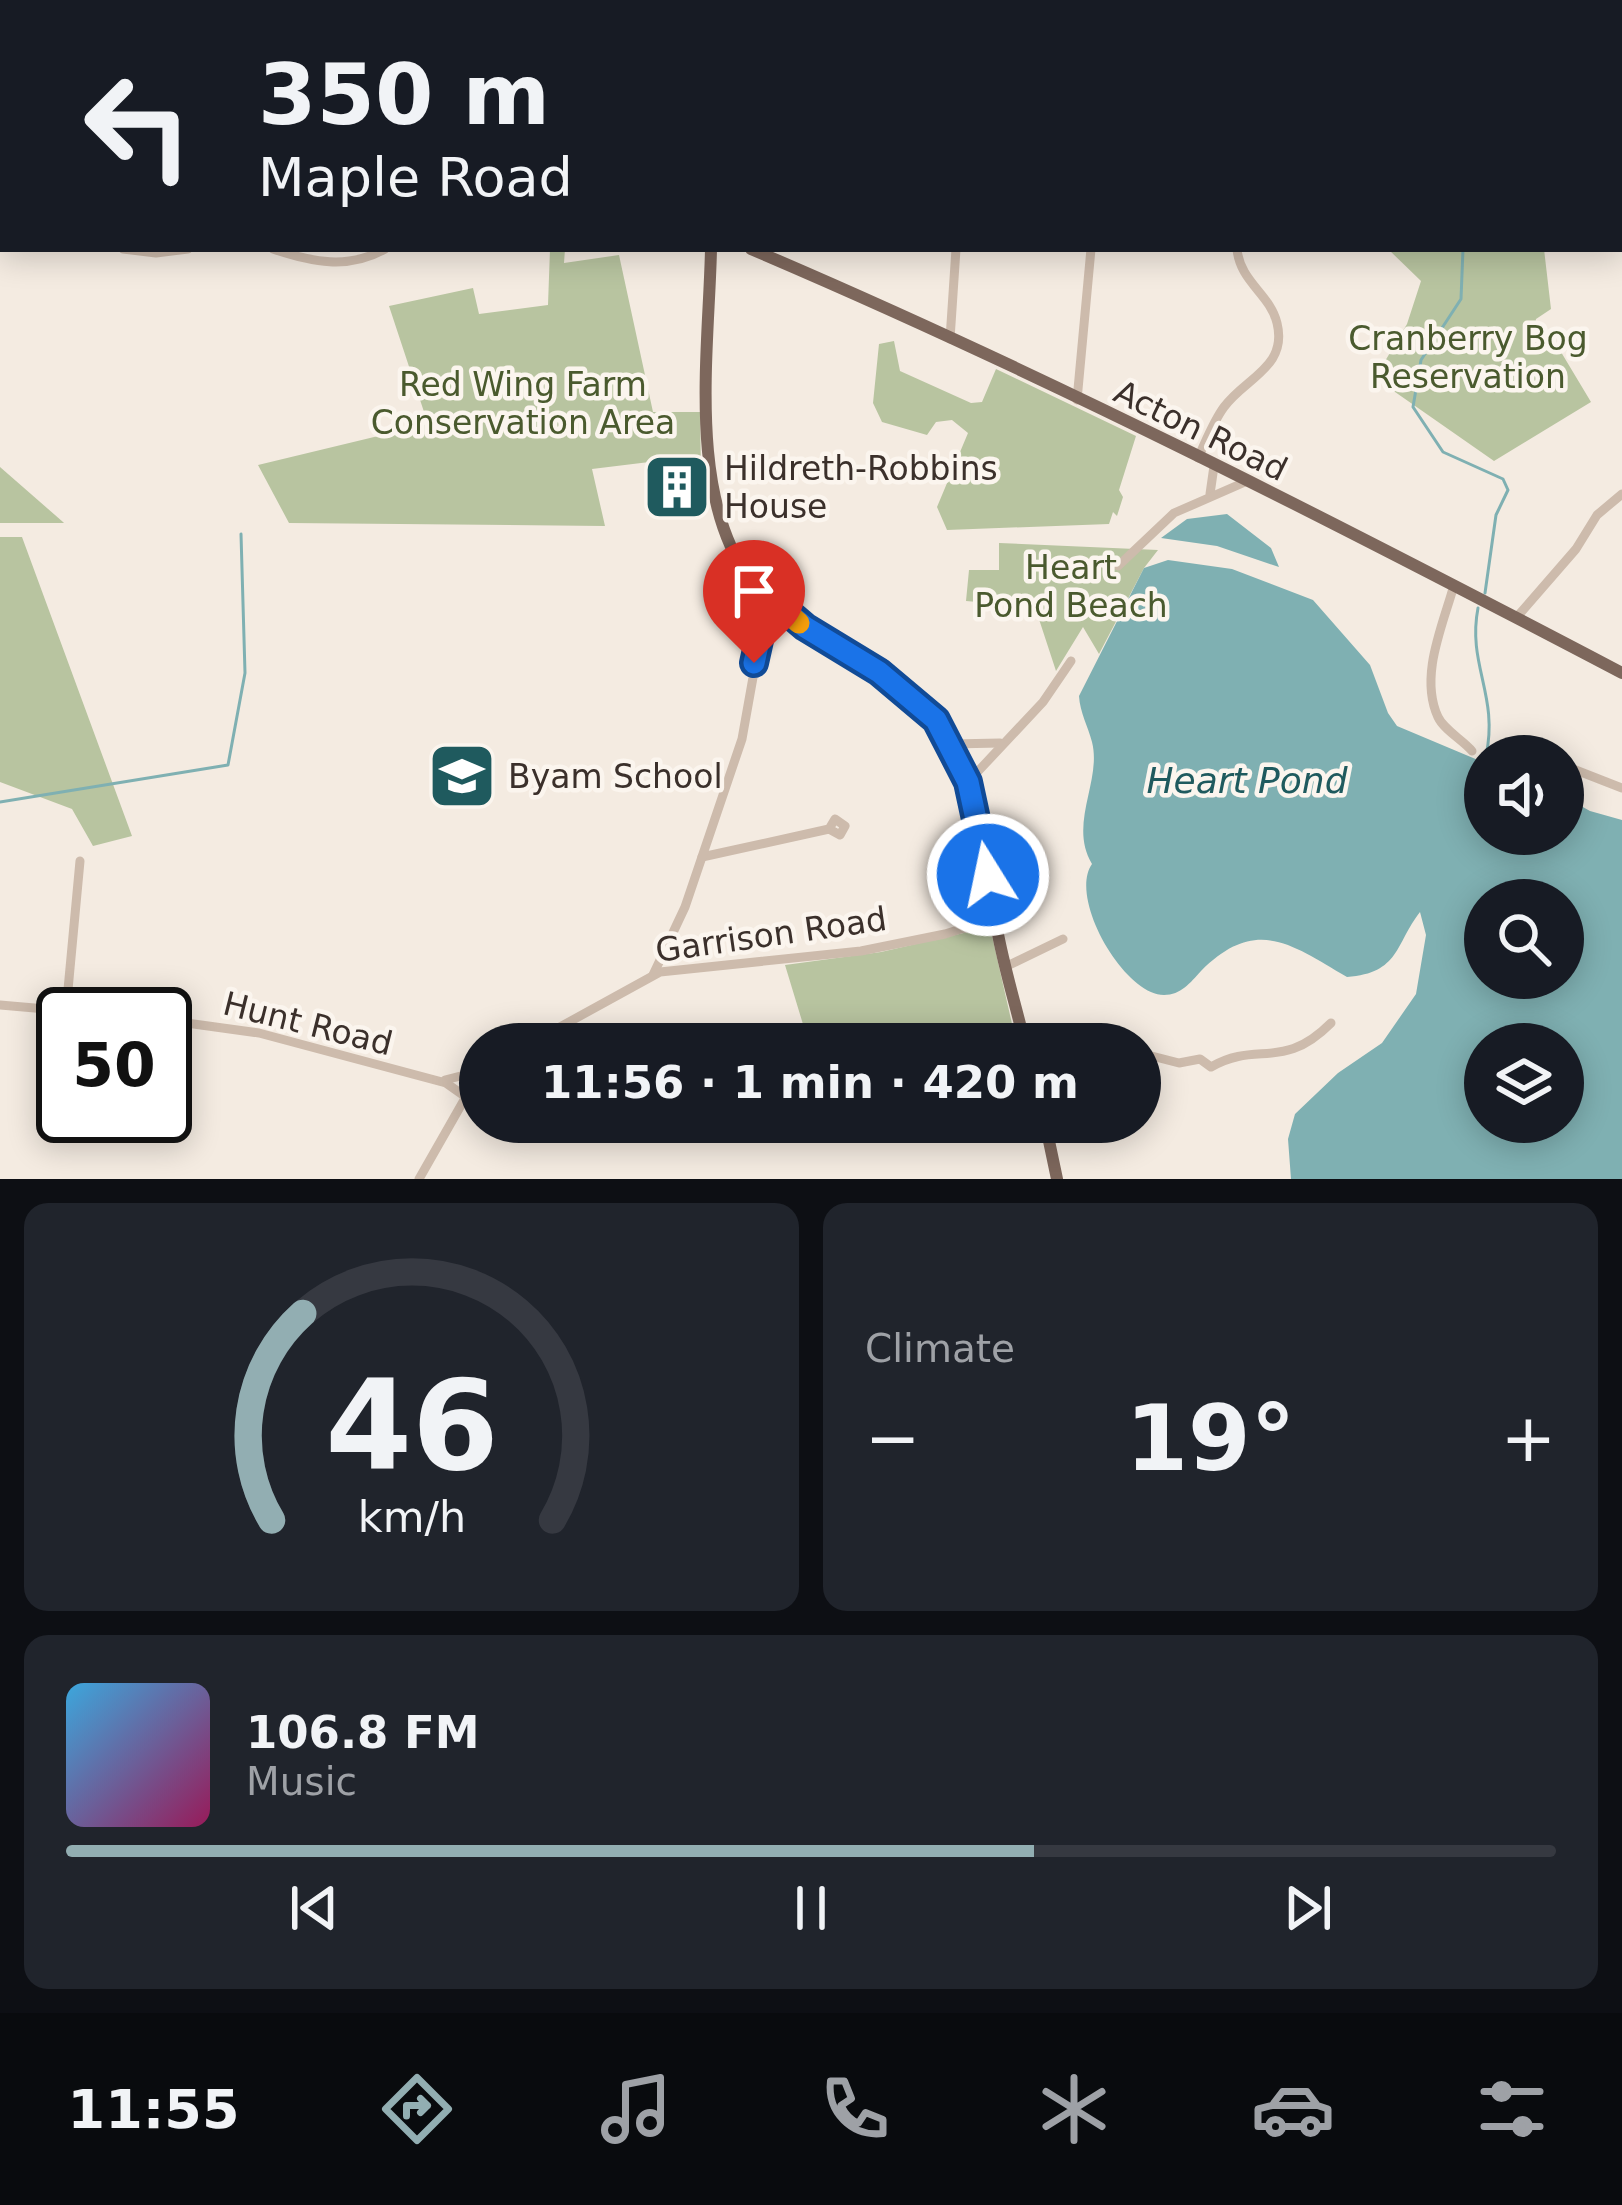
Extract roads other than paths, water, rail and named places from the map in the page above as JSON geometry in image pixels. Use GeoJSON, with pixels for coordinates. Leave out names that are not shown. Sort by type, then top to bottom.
{"type":"FeatureCollection","features":[{"type":"Feature","properties":{"kind":"main road"},"geometry":{"type":"LineString","coordinates":[[711,252],[710,471],[727,533],[750,580],[805,627],[920,703],[952,744],[968,782],[1020,1023]]}},
{"type":"Feature","properties":{"kind":"main road","name":"Acton Road"},"geometry":{"type":"LineString","coordinates":[[758,252],[1198,458],[1622,673]]}},
{"type":"Feature","properties":{"kind":"main road"},"geometry":{"type":"LineString","coordinates":[[1049,1143],[1057,1179]]}},
{"type":"Feature","properties":{"kind":"street"},"geometry":{"type":"LineString","coordinates":[[284,252],[346,263],[377,252]]}},
{"type":"Feature","properties":{"kind":"street"},"geometry":{"type":"LineString","coordinates":[[950,339],[956,252]]}},
{"type":"Feature","properties":{"kind":"street"},"geometry":{"type":"LineString","coordinates":[[1077,400],[1091,252]]}},
{"type":"Feature","properties":{"kind":"street"},"geometry":{"type":"LineString","coordinates":[[1198,458],[1223,408],[1266,370],[1278,343],[1274,314],[1244,275],[1238,252]]}},
{"type":"Feature","properties":{"kind":"street"},"geometry":{"type":"LineString","coordinates":[[1210,494],[1214,466]]}},
{"type":"Feature","properties":{"kind":"street"},"geometry":{"type":"LineString","coordinates":[[1118,566],[1174,513],[1245,482]]}},
{"type":"Feature","properties":{"kind":"street"},"geometry":{"type":"LineString","coordinates":[[1516,618],[1576,549],[1597,514],[1622,494]]}},
{"type":"Feature","properties":{"kind":"street"},"geometry":{"type":"LineString","coordinates":[[652,975],[677,926],[742,739],[761,637],[760,608],[750,580]]}},
{"type":"Feature","properties":{"kind":"street"},"geometry":{"type":"LineString","coordinates":[[1454,585],[1431,660],[1438,718],[1464,743]]}},
{"type":"Feature","properties":{"kind":"street"},"geometry":{"type":"LineString","coordinates":[[968,782],[1043,702],[1071,661]]}},
{"type":"Feature","properties":{"kind":"street"},"geometry":{"type":"LineString","coordinates":[[952,744],[1000,743]]}},
{"type":"Feature","properties":{"kind":"street"},"geometry":{"type":"LineString","coordinates":[[1584,773],[1622,788]]}},
{"type":"Feature","properties":{"kind":"street"},"geometry":{"type":"LineString","coordinates":[[702,857],[829,829]]}},
{"type":"Feature","properties":{"kind":"street"},"geometry":{"type":"LineString","coordinates":[[68,987],[80,861]]}},
{"type":"Feature","properties":{"kind":"street"},"geometry":{"type":"LineString","coordinates":[[964,928],[992,899]]}},
{"type":"Feature","properties":{"kind":"street","name":"Garrison Road"},"geometry":{"type":"LineString","coordinates":[[566,1023],[652,975],[861,951],[964,928],[986,927],[998,934]]}},
{"type":"Feature","properties":{"kind":"street"},"geometry":{"type":"LineString","coordinates":[[1005,967],[1063,939]]}},
{"type":"Feature","properties":{"kind":"street"},"geometry":{"type":"LineString","coordinates":[[0,1005],[36,1008]]}},
{"type":"Feature","properties":{"kind":"street"},"geometry":{"type":"LineString","coordinates":[[1161,1058],[1179,1063],[1200,1059],[1211,1066],[1231,1055],[1258,1056],[1308,1046],[1331,1023]]}},
{"type":"Feature","properties":{"kind":"street","name":"Hunt Road"},"geometry":{"type":"LineString","coordinates":[[192,1024],[259,1034],[438,1081],[459,1093]]}},
{"type":"Feature","properties":{"kind":"street","name":"Hunt Road"},"geometry":{"type":"LineString","coordinates":[[438,1081],[459,1076]]}},
{"type":"Feature","properties":{"kind":"street"},"geometry":{"type":"LineString","coordinates":[[418,1179],[459,1102]]}},
{"type":"Feature","properties":{"kind":"water"},"geometry":{"type":"Polygon","coordinates":[[[1227,514],[1271,548],[1279,567],[1217,546],[1161,538],[1187,519],[1227,514]]]}},
{"type":"Feature","properties":{"kind":"water","name":"Heart Pond"},"geometry":{"type":"Polygon","coordinates":[[[1168,560],[1232,569],[1313,600],[1370,665],[1397,726],[1464,754],[1464,855],[1584,855],[1584,808],[1622,820],[1622,1179],[1291,1179],[1288,1139],[1295,1114],[1338,1073],[1382,1043],[1416,994],[1426,935],[1420,912],[1387,963],[1364,974],[1347,977],[1291,946],[1257,940],[1221,954],[1175,993],[1148,991],[1117,963],[1088,899],[1092,864],[1083,834],[1094,757],[1079,696],[1144,568],[1168,560]]]}},
{"type":"Feature","properties":{"kind":"waterway"},"geometry":{"type":"LineString","coordinates":[[1463,252],[1461,299],[1421,360],[1413,407],[1443,452],[1503,479],[1508,490],[1496,515],[1485,593]]}},
{"type":"Feature","properties":{"kind":"waterway"},"geometry":{"type":"LineString","coordinates":[[0,802],[228,765],[245,673],[241,534]]}},
{"type":"Feature","properties":{"kind":"waterway"},"geometry":{"type":"LineString","coordinates":[[1478,608],[1476,647],[1489,735]]}},
{"type":"Feature","properties":{"kind":"place","name":"Hildreth-Robbins House"},"geometry":{"type":"Point","coordinates":[677,487]}},
{"type":"Feature","properties":{"kind":"place","name":"Byam School"},"geometry":{"type":"Point","coordinates":[462,776]}},
{"type":"Feature","properties":{"kind":"park label","name":"Cranberry Bog Reservation"},"geometry":{"type":"Point","coordinates":[1468,357]}},
{"type":"Feature","properties":{"kind":"park label","name":"Red Wing Farm Conservation Area"},"geometry":{"type":"Point","coordinates":[523,403]}},
{"type":"Feature","properties":{"kind":"park label","name":"Heart Pond Beach"},"geometry":{"type":"Point","coordinates":[1071,586]}}]}
